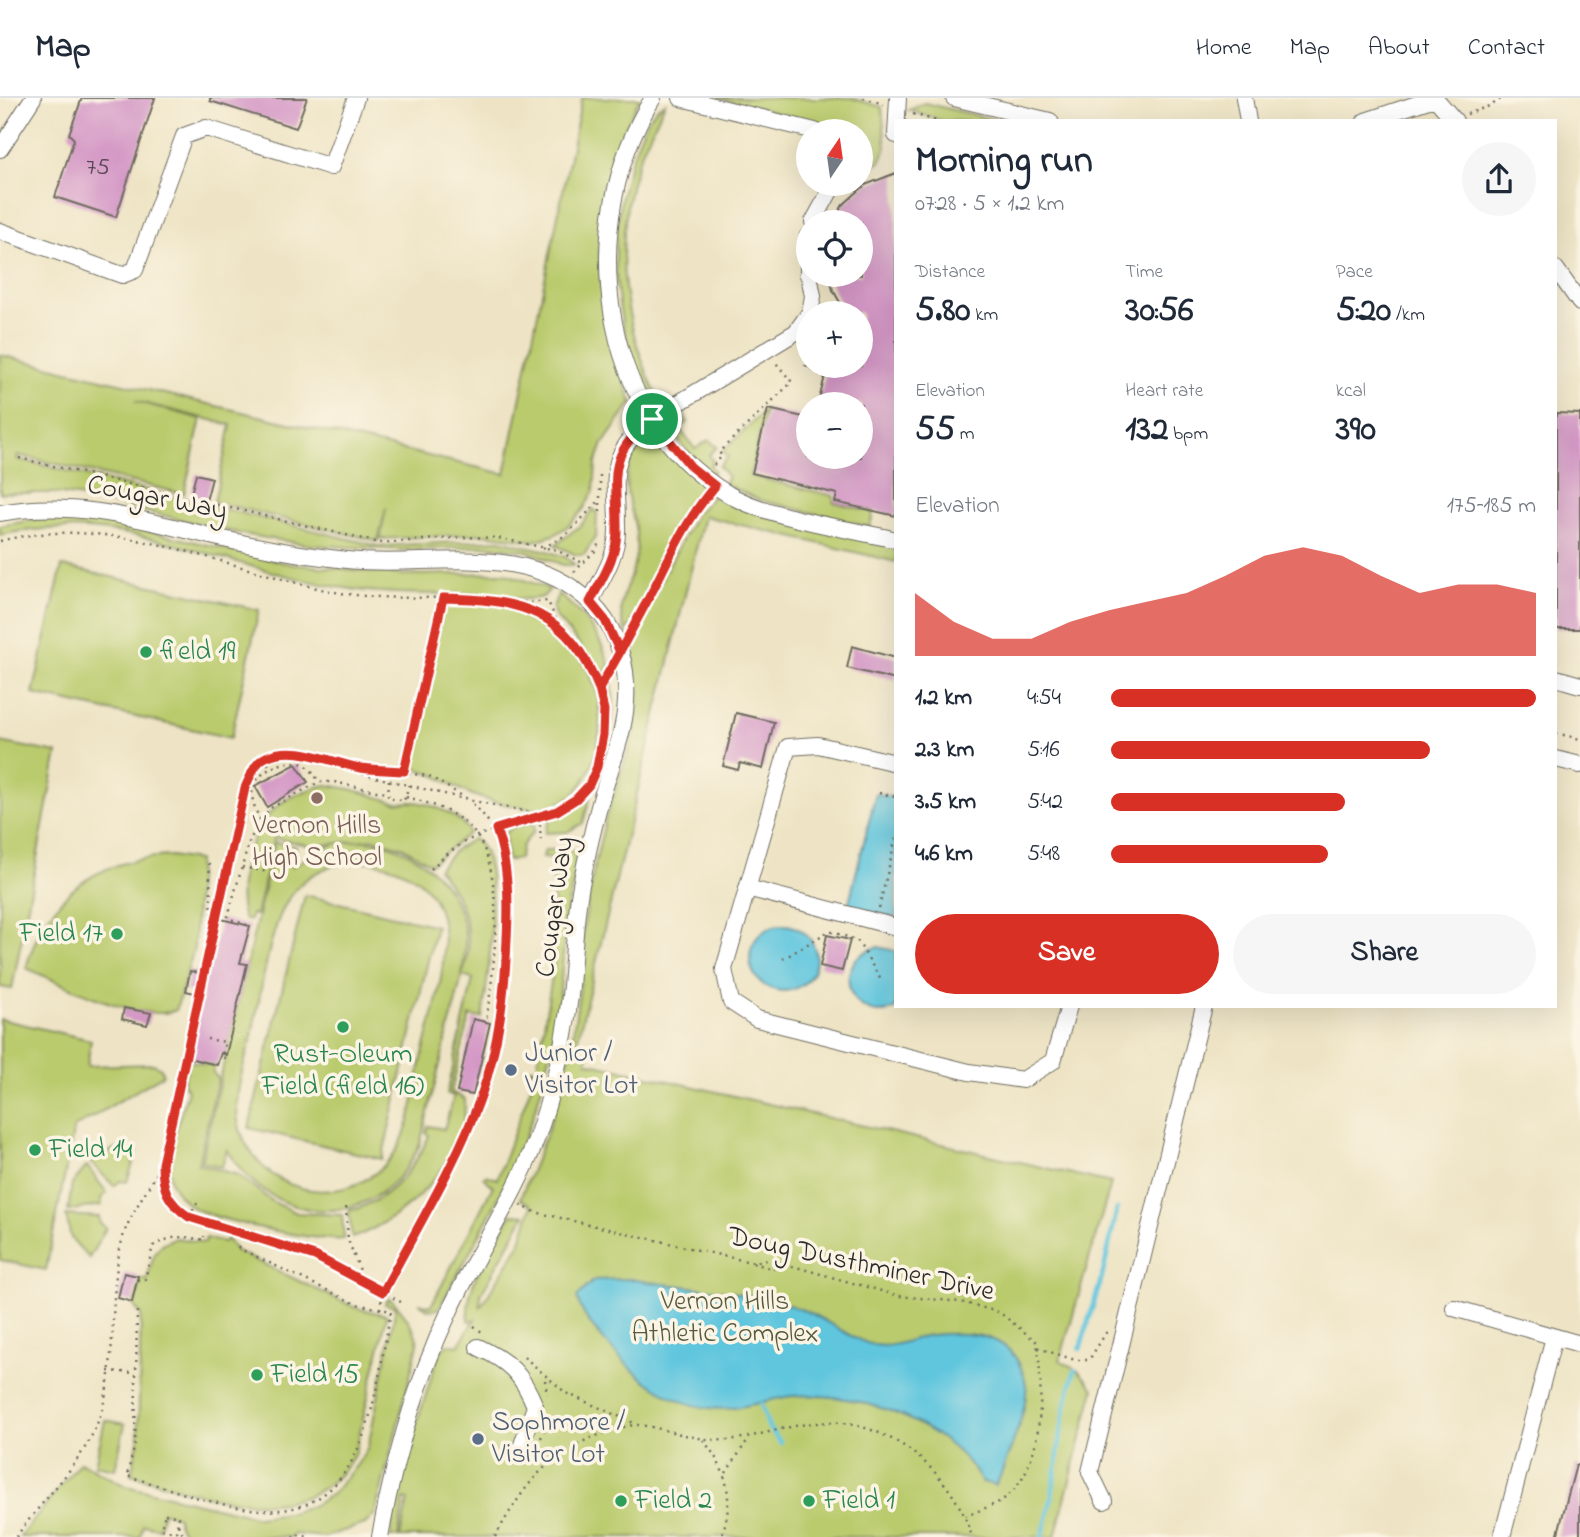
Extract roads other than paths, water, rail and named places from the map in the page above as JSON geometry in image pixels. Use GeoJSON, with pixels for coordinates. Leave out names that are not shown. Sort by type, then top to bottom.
{"type":"FeatureCollection","features":[{"type":"Feature","properties":{"kind":"street"},"geometry":{"type":"LineString","coordinates":[[0,149],[33,98]]}},
{"type":"Feature","properties":{"kind":"street"},"geometry":{"type":"LineString","coordinates":[[0,231],[122,275],[135,270],[184,136],[206,128],[331,167],[356,98]]}},
{"type":"Feature","properties":{"kind":"street"},"geometry":{"type":"LineString","coordinates":[[653,98],[638,121],[615,184],[607,248],[615,326],[635,385],[652,419],[691,467],[715,486],[749,504],[894,540]]}},
{"type":"Feature","properties":{"kind":"street"},"geometry":{"type":"LineString","coordinates":[[681,98],[796,126]]}},
{"type":"Feature","properties":{"kind":"street"},"geometry":{"type":"LineString","coordinates":[[897,119],[898,98]]}},
{"type":"Feature","properties":{"kind":"street"},"geometry":{"type":"LineString","coordinates":[[954,98],[1025,106],[1047,119]]}},
{"type":"Feature","properties":{"kind":"street"},"geometry":{"type":"LineString","coordinates":[[1244,98],[1248,119]]}},
{"type":"Feature","properties":{"kind":"street"},"geometry":{"type":"LineString","coordinates":[[1375,119],[1435,98],[1454,119]]}},
{"type":"Feature","properties":{"kind":"street"},"geometry":{"type":"LineString","coordinates":[[1557,270],[1580,303]]}},
{"type":"Feature","properties":{"kind":"street"},"geometry":{"type":"LineString","coordinates":[[590,602],[613,557],[617,532],[614,501],[616,464],[632,434],[796,325]]}},
{"type":"Feature","properties":{"kind":"street","name":"Cougar Way"},"geometry":{"type":"LineString","coordinates":[[0,513],[52,507],[101,511],[267,549],[346,560],[514,562],[545,572],[590,602],[605,620],[620,652],[626,680],[626,713],[620,746],[600,804],[581,884],[561,1047],[537,1138],[509,1200],[464,1280],[420,1379],[396,1457],[380,1537]]}},
{"type":"Feature","properties":{"kind":"street"},"geometry":{"type":"LineString","coordinates":[[1557,678],[1580,685]]}},
{"type":"Feature","properties":{"kind":"street"},"geometry":{"type":"LineString","coordinates":[[894,763],[818,745],[788,747],[724,970],[731,1002],[757,1019],[969,1072],[1023,1080],[1053,1061],[1068,1008]]}},
{"type":"Feature","properties":{"kind":"street"},"geometry":{"type":"LineString","coordinates":[[1557,759],[1580,765]]}},
{"type":"Feature","properties":{"kind":"street"},"geometry":{"type":"LineString","coordinates":[[747,888],[894,927]]}},
{"type":"Feature","properties":{"kind":"street"},"geometry":{"type":"LineString","coordinates":[[1104,1501],[1090,1472],[1204,1008]]}},
{"type":"Feature","properties":{"kind":"street"},"geometry":{"type":"LineString","coordinates":[[1454,1308],[1580,1345]]}},
{"type":"Feature","properties":{"kind":"street"},"geometry":{"type":"LineString","coordinates":[[1502,1537],[1554,1337]]}},
{"type":"Feature","properties":{"kind":"street"},"geometry":{"type":"LineString","coordinates":[[483,1341],[494,1355],[524,1378],[535,1406],[519,1454]]}},
{"type":"Feature","properties":{"kind":"water"},"geometry":{"type":"Polygon","coordinates":[[[876,793],[894,798],[894,918],[848,906],[876,793]]]}},
{"type":"Feature","properties":{"kind":"water"},"geometry":{"type":"Polygon","coordinates":[[[783,925],[796,928],[806,935],[813,945],[816,958],[813,971],[806,981],[796,988],[783,991],[770,988],[760,981],[753,971],[750,958],[753,945],[760,935],[770,928],[783,925]]]}},
{"type":"Feature","properties":{"kind":"water"},"geometry":{"type":"Polygon","coordinates":[[[878,947],[894,951],[895,1008],[884,1012],[869,1010],[858,1003],[851,992],[849,979],[852,966],[861,955],[878,947]]]}},
{"type":"Feature","properties":{"kind":"water"},"geometry":{"type":"Polygon","coordinates":[[[630,1279],[739,1294],[782,1303],[812,1314],[874,1345],[896,1344],[931,1335],[963,1334],[978,1335],[1003,1345],[1021,1368],[1026,1395],[1013,1444],[1000,1477],[995,1485],[982,1482],[967,1461],[948,1443],[900,1415],[873,1405],[845,1399],[793,1396],[720,1409],[694,1405],[668,1395],[632,1370],[612,1349],[587,1319],[577,1297],[594,1280],[630,1279]]]}},
{"type":"Feature","properties":{"kind":"waterway"},"geometry":{"type":"LineString","coordinates":[[1080,1349],[1103,1273],[1117,1209]]}},
{"type":"Feature","properties":{"kind":"waterway"},"geometry":{"type":"LineString","coordinates":[[1042,1537],[1075,1370]]}},
{"type":"Feature","properties":{"kind":"waterway"},"geometry":{"type":"LineString","coordinates":[[761,1404],[769,1428],[781,1443]]}},
{"type":"Feature","properties":{"kind":"place","name":"field 19"},"geometry":{"type":"Point","coordinates":[146,652]}},
{"type":"Feature","properties":{"kind":"place","name":"Vernon Hills High School"},"geometry":{"type":"Point","coordinates":[317,798]}},
{"type":"Feature","properties":{"kind":"place","name":"Field 17"},"geometry":{"type":"Point","coordinates":[117,934]}},
{"type":"Feature","properties":{"kind":"place","name":"Rust-Oleum Field (field 16)"},"geometry":{"type":"Point","coordinates":[343,1027]}},
{"type":"Feature","properties":{"kind":"place","name":"Junior / Visitor Lot"},"geometry":{"type":"Point","coordinates":[511,1070]}},
{"type":"Feature","properties":{"kind":"place","name":"Field 14"},"geometry":{"type":"Point","coordinates":[35,1150]}},
{"type":"Feature","properties":{"kind":"place","name":"Field 15"},"geometry":{"type":"Point","coordinates":[257,1375]}},
{"type":"Feature","properties":{"kind":"place","name":"Sophmore / Visitor Lot"},"geometry":{"type":"Point","coordinates":[478,1439]}},
{"type":"Feature","properties":{"kind":"place","name":"Field 2"},"geometry":{"type":"Point","coordinates":[621,1501]}},
{"type":"Feature","properties":{"kind":"place","name":"Field 1"},"geometry":{"type":"Point","coordinates":[809,1501]}},
{"type":"Feature","properties":{"kind":"park label","name":"Vernon Hills Athletic Complex"},"geometry":{"type":"Point","coordinates":[725,1318]}}]}
